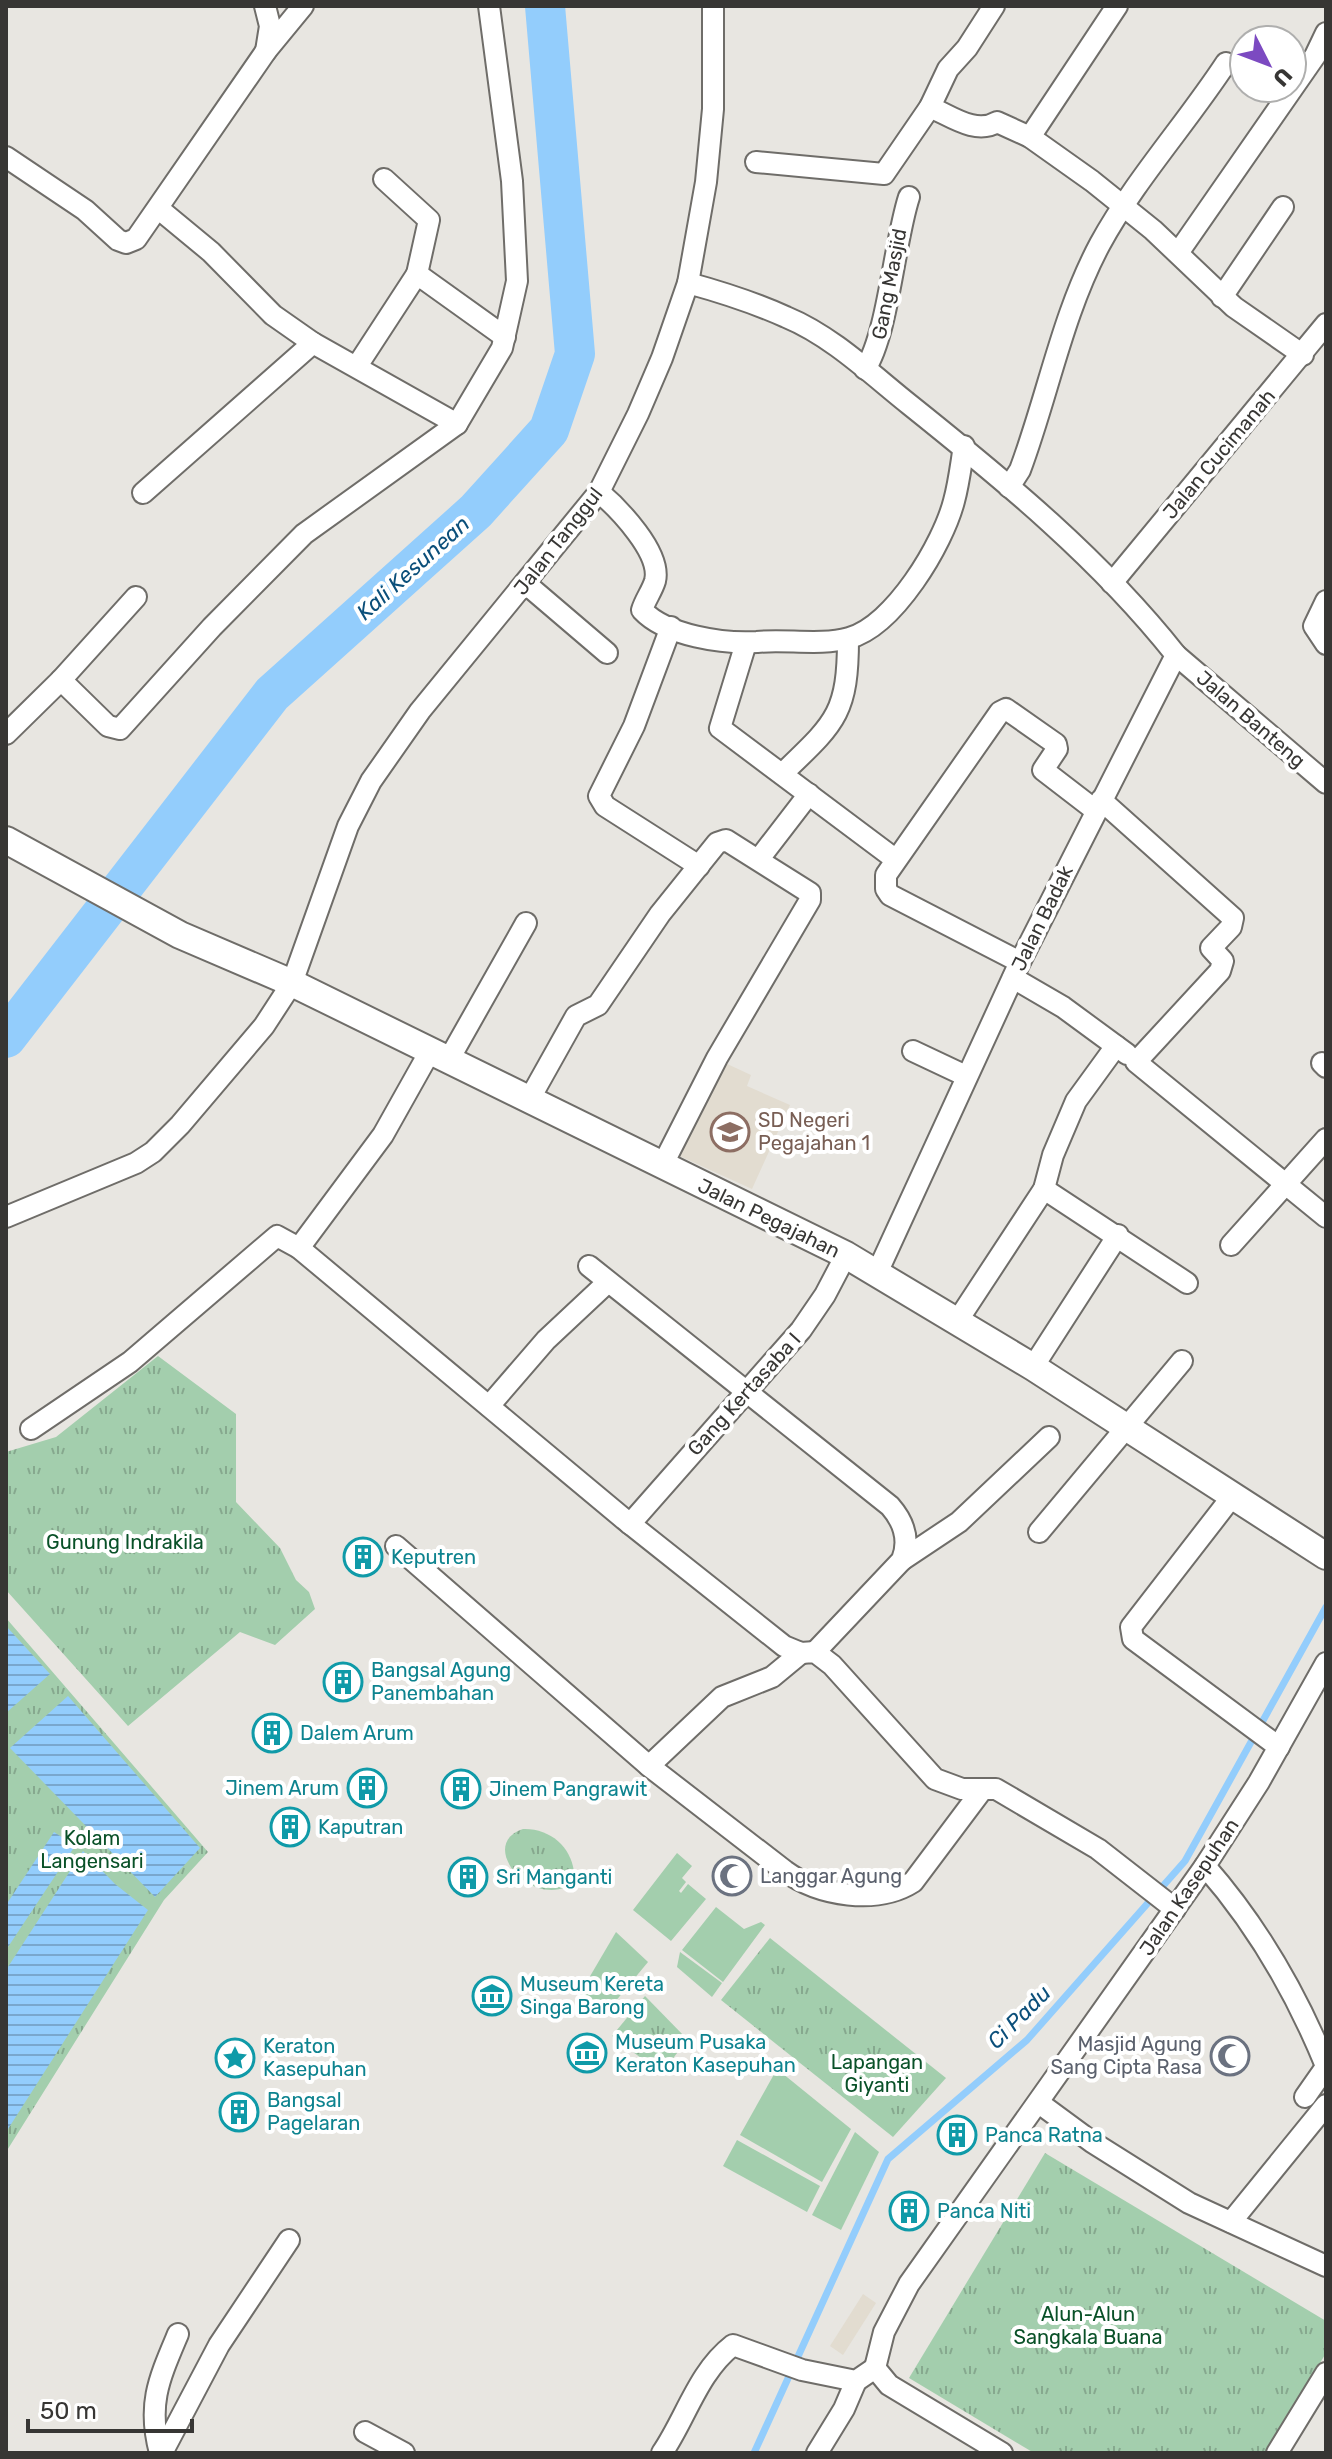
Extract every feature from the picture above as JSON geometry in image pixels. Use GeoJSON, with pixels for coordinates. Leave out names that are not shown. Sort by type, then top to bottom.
{"type":"FeatureCollection","features":[{"type":"Feature","properties":{"kind":"street"},"geometry":{"type":"LineString","coordinates":[[265,6],[270,26],[266,51]]}},
{"type":"Feature","properties":{"kind":"street"},"geometry":{"type":"LineString","coordinates":[[6,157],[85,210],[126,243],[136,239],[266,51],[303,6]]}},
{"type":"Feature","properties":{"kind":"street"},"geometry":{"type":"LineString","coordinates":[[61,680],[108,726],[120,729],[212,627],[304,534],[457,424],[505,337],[517,281],[512,181],[489,6]]}},
{"type":"Feature","properties":{"kind":"street","name":"Jalan Tanggul"},"geometry":{"type":"LineString","coordinates":[[6,1217],[136,1163],[153,1152],[237,1061],[292,983],[348,826],[371,781],[420,711],[599,492],[662,358],[688,283],[713,109],[713,6]]}},
{"type":"Feature","properties":{"kind":"street"},"geometry":{"type":"LineString","coordinates":[[756,162],[879,176],[890,168],[930,107],[948,69],[967,48],[994,6]]}},
{"type":"Feature","properties":{"kind":"street"},"geometry":{"type":"LineString","coordinates":[[1030,137],[1117,6]]}},
{"type":"Feature","properties":{"kind":"street"},"geometry":{"type":"LineString","coordinates":[[1178,253],[1265,130],[1326,33]]}},
{"type":"Feature","properties":{"kind":"street"},"geometry":{"type":"LineString","coordinates":[[1009,487],[1020,470],[1037,424],[1044,391],[1082,280],[1122,206],[1226,63]]}},
{"type":"Feature","properties":{"kind":"street"},"geometry":{"type":"LineString","coordinates":[[930,107],[975,127],[988,128],[997,122],[1030,137],[1122,206],[1178,253],[1222,297],[1303,355]]}},
{"type":"Feature","properties":{"kind":"street"},"geometry":{"type":"LineString","coordinates":[[357,366],[417,274],[428,218],[384,179]]}},
{"type":"Feature","properties":{"kind":"street","name":"Gang Masjid"},"geometry":{"type":"LineString","coordinates":[[865,369],[876,348],[898,232],[909,197]]}},
{"type":"Feature","properties":{"kind":"street"},"geometry":{"type":"LineString","coordinates":[[1222,297],[1283,207]]}},
{"type":"Feature","properties":{"kind":"street"},"geometry":{"type":"LineString","coordinates":[[159,209],[211,252],[273,315],[313,343],[457,424]]}},
{"type":"Feature","properties":{"kind":"street"},"geometry":{"type":"LineString","coordinates":[[417,274],[505,337]]}},
{"type":"Feature","properties":{"kind":"street"},"geometry":{"type":"LineString","coordinates":[[688,283],[788,317],[865,369],[964,446],[1009,487],[1112,583],[1176,655]]}},
{"type":"Feature","properties":{"kind":"street","name":"Jalan Cucimanah"},"geometry":{"type":"LineString","coordinates":[[1112,583],[1326,324]]}},
{"type":"Feature","properties":{"kind":"street"},"geometry":{"type":"LineString","coordinates":[[143,493],[313,343]]}},
{"type":"Feature","properties":{"kind":"street"},"geometry":{"type":"LineString","coordinates":[[599,492],[628,519],[656,563],[655,580],[642,610],[653,620],[712,641],[746,643],[848,639],[883,618],[903,598],[944,527],[954,502],[964,446]]}},
{"type":"Feature","properties":{"kind":"street"},"geometry":{"type":"LineString","coordinates":[[525,583],[607,653]]}},
{"type":"Feature","properties":{"kind":"street"},"geometry":{"type":"LineString","coordinates":[[6,734],[61,680],[136,597]]}},
{"type":"Feature","properties":{"kind":"street"},"geometry":{"type":"LineString","coordinates":[[1326,601],[1314,626],[1326,644]]}},
{"type":"Feature","properties":{"kind":"street"},"geometry":{"type":"LineString","coordinates":[[671,627],[634,726],[599,796],[605,806],[699,866]]}},
{"type":"Feature","properties":{"kind":"street"},"geometry":{"type":"LineString","coordinates":[[783,773],[828,730],[839,713],[848,677],[848,639]]}},
{"type":"Feature","properties":{"kind":"street"},"geometry":{"type":"LineString","coordinates":[[746,643],[720,728],[895,859]]}},
{"type":"Feature","properties":{"kind":"street","name":"Jalan Banteng"},"geometry":{"type":"LineString","coordinates":[[1176,655],[1326,783]]}},
{"type":"Feature","properties":{"kind":"street","name":"Jalan Badak"},"geometry":{"type":"LineString","coordinates":[[877,1273],[1016,970],[1176,655]]}},
{"type":"Feature","properties":{"kind":"street"},"geometry":{"type":"LineString","coordinates":[[1136,1062],[1220,971],[1223,961],[1211,948],[1231,927],[1233,918],[1098,805],[1043,770],[1057,749],[1056,744],[1006,709],[895,859],[885,884],[890,895],[1016,970],[1116,1046],[1326,1217]]}},
{"type":"Feature","properties":{"kind":"street"},"geometry":{"type":"LineString","coordinates":[[759,859],[809,794]]}},
{"type":"Feature","properties":{"kind":"street","name":"Jalan Pegajahan"},"geometry":{"type":"LineString","coordinates":[[6,840],[180,935],[292,983],[846,1255],[1033,1367],[1326,1556]]}},
{"type":"Feature","properties":{"kind":"street"},"geometry":{"type":"LineString","coordinates":[[529,1100],[576,1016],[598,1005],[660,914],[724,840],[810,893],[810,900],[717,1058],[662,1166]]}},
{"type":"Feature","properties":{"kind":"street"},"geometry":{"type":"LineString","coordinates":[[299,1248],[438,1057],[526,923]]}},
{"type":"Feature","properties":{"kind":"street"},"geometry":{"type":"LineString","coordinates":[[958,1320],[1044,1189],[1053,1155],[1076,1101],[1116,1046]]}},
{"type":"Feature","properties":{"kind":"street"},"geometry":{"type":"LineString","coordinates":[[913,1051],[966,1076]]}},
{"type":"Feature","properties":{"kind":"street"},"geometry":{"type":"LineString","coordinates":[[1231,1245],[1326,1139]]}},
{"type":"Feature","properties":{"kind":"street"},"geometry":{"type":"LineString","coordinates":[[1044,1189],[1187,1283]]}},
{"type":"Feature","properties":{"kind":"street"},"geometry":{"type":"LineString","coordinates":[[1033,1367],[1118,1235]]}},
{"type":"Feature","properties":{"kind":"street"},"geometry":{"type":"LineString","coordinates":[[31,1429],[130,1362],[277,1236],[299,1248],[630,1524],[784,1646],[808,1652],[832,1665],[935,1779],[951,1787],[996,1789],[1123,1866],[1170,1905]]}},
{"type":"Feature","properties":{"kind":"street","name":"Gang Kertasaba I"},"geometry":{"type":"LineString","coordinates":[[630,1524],[801,1330],[846,1255]]}},
{"type":"Feature","properties":{"kind":"street"},"geometry":{"type":"LineString","coordinates":[[589,1266],[890,1506],[902,1522],[906,1540],[902,1560]]}},
{"type":"Feature","properties":{"kind":"street"},"geometry":{"type":"LineString","coordinates":[[489,1406],[546,1340],[608,1282]]}},
{"type":"Feature","properties":{"kind":"street"},"geometry":{"type":"LineString","coordinates":[[1039,1532],[1182,1361]]}},
{"type":"Feature","properties":{"kind":"street"},"geometry":{"type":"LineString","coordinates":[[649,1766],[722,1697],[772,1677],[808,1652],[902,1560],[959,1522],[1049,1437]]}},
{"type":"Feature","properties":{"kind":"street"},"geometry":{"type":"LineString","coordinates":[[1234,1494],[1130,1633],[1133,1639],[1268,1739]]}},
{"type":"Feature","properties":{"kind":"street"},"geometry":{"type":"LineString","coordinates":[[396,1546],[649,1766],[795,1879],[862,1895],[898,1892],[913,1882],[982,1790]]}},
{"type":"Feature","properties":{"kind":"street","name":"Jalan Kasepuhan"},"geometry":{"type":"LineString","coordinates":[[875,2368],[884,2332],[909,2284],[1039,2103],[1170,1905],[1205,1866],[1268,1739],[1326,1663]]}},
{"type":"Feature","properties":{"kind":"street"},"geometry":{"type":"LineString","coordinates":[[1205,1866],[1235,1900],[1256,1931],[1315,2038],[1326,2067],[1305,2097]]}},
{"type":"Feature","properties":{"kind":"street"},"geometry":{"type":"LineString","coordinates":[[1039,2103],[1092,2142],[1189,2203],[1326,2266]]}},
{"type":"Feature","properties":{"kind":"street"},"geometry":{"type":"LineString","coordinates":[[1231,2222],[1326,2105]]}},
{"type":"Feature","properties":{"kind":"street"},"geometry":{"type":"LineString","coordinates":[[161,2453],[219,2345],[289,2240]]}},
{"type":"Feature","properties":{"kind":"street"},"geometry":{"type":"LineString","coordinates":[[161,2453],[152,2410],[158,2381],[178,2334]]}},
{"type":"Feature","properties":{"kind":"street"},"geometry":{"type":"LineString","coordinates":[[662,2453],[702,2381],[716,2360],[733,2345],[794,2367],[856,2381]]}},
{"type":"Feature","properties":{"kind":"street"},"geometry":{"type":"LineString","coordinates":[[817,2453],[844,2409],[856,2381],[875,2368],[889,2385],[1002,2453]]}},
{"type":"Feature","properties":{"kind":"street"},"geometry":{"type":"LineString","coordinates":[[1277,2453],[1326,2373]]}},
{"type":"Feature","properties":{"kind":"street"},"geometry":{"type":"LineString","coordinates":[[365,2432],[404,2453]]}},
{"type":"Feature","properties":{"kind":"shaded area","name":"SD Negeri Pegajahan 1"},"geometry":{"type":"Polygon","coordinates":[[[723,1062],[751,1075],[747,1086],[790,1105],[752,1189],[673,1153],[723,1062]]]}},
{"type":"Feature","properties":{"kind":"shaded area"},"geometry":{"type":"Polygon","coordinates":[[[863,2294],[876,2303],[843,2355],[830,2346],[863,2294]]]}},
{"type":"Feature","properties":{"kind":"green space","name":"Gunung Indrakila"},"geometry":{"type":"Polygon","coordinates":[[[158,1356],[236,1414],[236,1502],[280,1548],[296,1580],[309,1592],[315,1609],[275,1645],[240,1632],[128,1726],[6,1590],[6,1452],[56,1437],[158,1356]]]}},
{"type":"Feature","properties":{"kind":"green space","name":"Kolam Langensari"},"geometry":{"type":"Polygon","coordinates":[[[6,1618],[208,1852],[164,1900],[6,2152],[6,1618]]]}},
{"type":"Feature","properties":{"kind":"green space"},"geometry":{"type":"Polygon","coordinates":[[[523,1829],[550,1835],[563,1847],[574,1872],[566,1887],[551,1890],[536,1887],[513,1870],[505,1847],[510,1836],[523,1829]]]}},
{"type":"Feature","properties":{"kind":"green space"},"geometry":{"type":"Polygon","coordinates":[[[677,1853],[692,1866],[682,1878],[686,1882],[679,1891],[681,1893],[688,1884],[706,1899],[671,1941],[633,1910],[677,1853]]]}},
{"type":"Feature","properties":{"kind":"green space"},"geometry":{"type":"Polygon","coordinates":[[[716,1907],[744,1929],[761,1922],[765,1925],[723,1982],[682,1950],[716,1907]]]}},
{"type":"Feature","properties":{"kind":"green space"},"geometry":{"type":"Polygon","coordinates":[[[616,1932],[648,1962],[605,2014],[579,1995],[616,1932]]]}},
{"type":"Feature","properties":{"kind":"green space","name":"Lapangan Giyanti"},"geometry":{"type":"Polygon","coordinates":[[[770,1938],[946,2078],[893,2137],[721,2000],[770,1938]]]}},
{"type":"Feature","properties":{"kind":"green space"},"geometry":{"type":"Polygon","coordinates":[[[680,1952],[722,1983],[712,1997],[677,1967],[680,1952]]]}},
{"type":"Feature","properties":{"kind":"green space"},"geometry":{"type":"Polygon","coordinates":[[[645,1996],[687,2039],[662,2074],[612,2036],[645,1996]]]}},
{"type":"Feature","properties":{"kind":"green space"},"geometry":{"type":"Polygon","coordinates":[[[777,2069],[851,2129],[822,2182],[740,2135],[777,2069]]]}},
{"type":"Feature","properties":{"kind":"green space"},"geometry":{"type":"Polygon","coordinates":[[[855,2132],[879,2152],[841,2230],[812,2215],[855,2132]]]}},
{"type":"Feature","properties":{"kind":"green space"},"geometry":{"type":"Polygon","coordinates":[[[737,2140],[820,2186],[807,2212],[723,2166],[737,2140]]]}},
{"type":"Feature","properties":{"kind":"green space","name":"Alun-Alun Sangkala Buana"},"geometry":{"type":"Polygon","coordinates":[[[1045,2153],[1326,2321],[1326,2353],[1266,2453],[1034,2453],[909,2378],[1045,2153]]]}},
{"type":"Feature","properties":{"kind":"water"},"geometry":{"type":"Polygon","coordinates":[[[6,1626],[50,1674],[6,1713],[6,1626]]]}},
{"type":"Feature","properties":{"kind":"water"},"geometry":{"type":"Polygon","coordinates":[[[68,1696],[200,1848],[155,1897],[10,1748],[68,1696]]]}},
{"type":"Feature","properties":{"kind":"water"},"geometry":{"type":"Polygon","coordinates":[[[54,1832],[75,1846],[6,1950],[6,1905],[54,1832]]]}},
{"type":"Feature","properties":{"kind":"water"},"geometry":{"type":"Polygon","coordinates":[[[83,1851],[115,1884],[148,1910],[8,2129],[6,1970],[83,1851]]]}},
{"type":"Feature","properties":{"kind":"waterway","name":"Kali Kesunean"},"geometry":{"type":"LineString","coordinates":[[6,1038],[272,694],[476,511],[549,430],[575,354],[545,6]]}},
{"type":"Feature","properties":{"kind":"waterway","name":"Ci Padu"},"geometry":{"type":"LineString","coordinates":[[754,2453],[888,2159],[1027,2040],[1185,1861],[1326,1607]]}},
{"type":"Feature","properties":{"kind":"place","name":"SD Negeri Pegajahan 1"},"geometry":{"type":"Point","coordinates":[730,1132]}},
{"type":"Feature","properties":{"kind":"place","name":"Keputren"},"geometry":{"type":"Point","coordinates":[363,1557]}},
{"type":"Feature","properties":{"kind":"place","name":"Bangsal Agung Panembahan"},"geometry":{"type":"Point","coordinates":[343,1682]}},
{"type":"Feature","properties":{"kind":"place","name":"Dalem Arum"},"geometry":{"type":"Point","coordinates":[272,1733]}},
{"type":"Feature","properties":{"kind":"place","name":"Jinem Arum"},"geometry":{"type":"Point","coordinates":[367,1788]}},
{"type":"Feature","properties":{"kind":"place","name":"Jinem Pangrawit"},"geometry":{"type":"Point","coordinates":[461,1789]}},
{"type":"Feature","properties":{"kind":"place","name":"Kaputran"},"geometry":{"type":"Point","coordinates":[290,1827]}},
{"type":"Feature","properties":{"kind":"place","name":"Langgar Agung"},"geometry":{"type":"Point","coordinates":[732,1876]}},
{"type":"Feature","properties":{"kind":"place","name":"Sri Manganti"},"geometry":{"type":"Point","coordinates":[468,1877]}},
{"type":"Feature","properties":{"kind":"place","name":"Museum Kereta Singa Barong"},"geometry":{"type":"Point","coordinates":[492,1996]}},
{"type":"Feature","properties":{"kind":"place","name":"Museum Pusaka Keraton Kasepuhan"},"geometry":{"type":"Point","coordinates":[587,2053]}},
{"type":"Feature","properties":{"kind":"place","name":"Masjid Agung Sang Cipta Rasa"},"geometry":{"type":"Point","coordinates":[1230,2056]}},
{"type":"Feature","properties":{"kind":"place","name":"Keraton Kasepuhan"},"geometry":{"type":"Point","coordinates":[235,2058]}},
{"type":"Feature","properties":{"kind":"place","name":"Bangsal Pagelaran"},"geometry":{"type":"Point","coordinates":[239,2112]}},
{"type":"Feature","properties":{"kind":"place","name":"Panca Ratna"},"geometry":{"type":"Point","coordinates":[957,2135]}},
{"type":"Feature","properties":{"kind":"place","name":"Panca Niti"},"geometry":{"type":"Point","coordinates":[909,2211]}}]}
